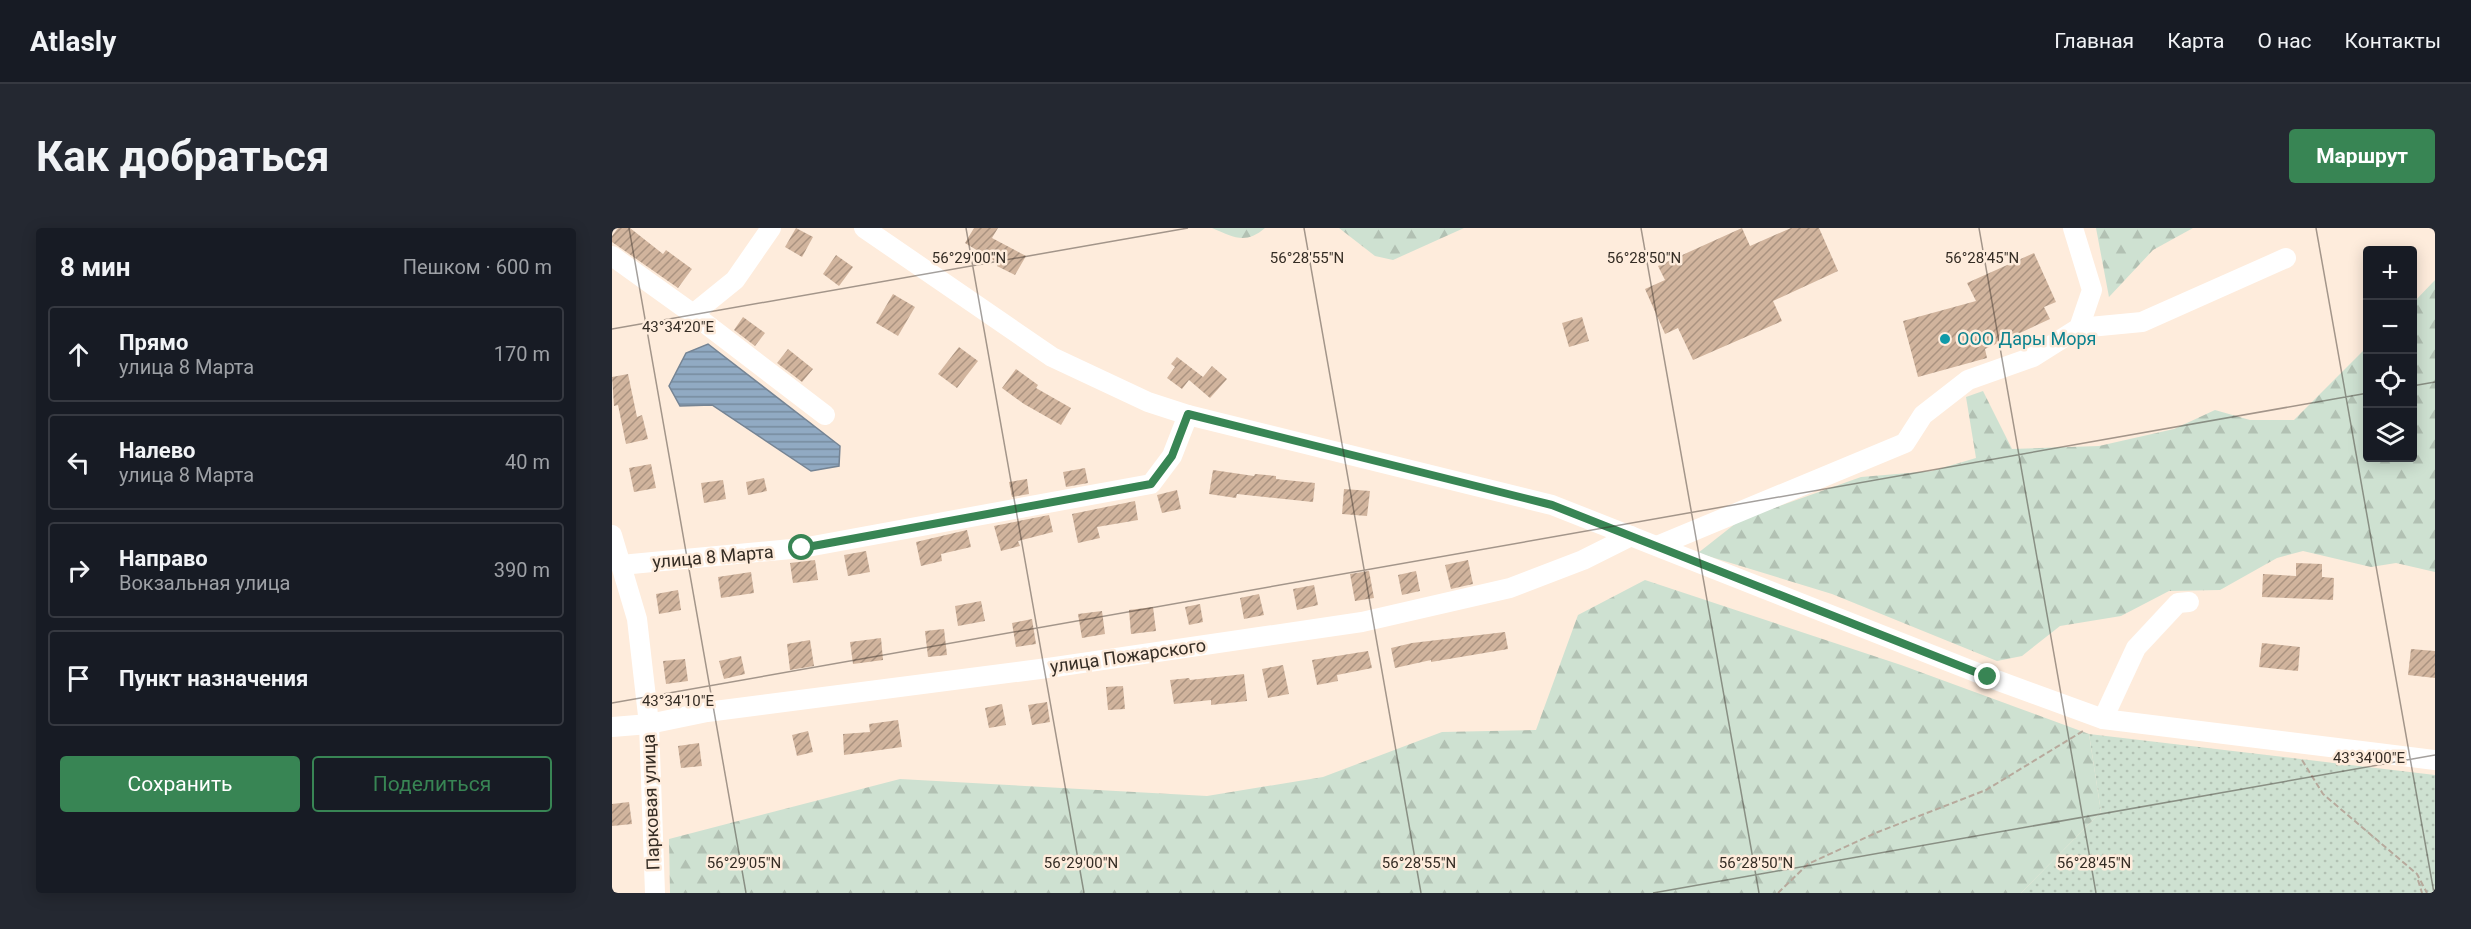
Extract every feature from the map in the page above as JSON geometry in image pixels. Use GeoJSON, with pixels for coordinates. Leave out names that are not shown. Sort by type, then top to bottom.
{"type":"FeatureCollection","features":[{"type":"Feature","properties":{"kind":"street"},"geometry":{"type":"LineString","coordinates":[[693,314],[735,280],[771,228]]}},
{"type":"Feature","properties":{"kind":"street"},"geometry":{"type":"LineString","coordinates":[[864,228],[1052,357],[1148,402],[1552,505],[1988,677],[2103,719],[2435,760]]}},
{"type":"Feature","properties":{"kind":"street"},"geometry":{"type":"LineString","coordinates":[[2073,228],[2092,290],[2079,328]]}},
{"type":"Feature","properties":{"kind":"street"},"geometry":{"type":"LineString","coordinates":[[612,256],[693,314],[825,415]]}},
{"type":"Feature","properties":{"kind":"street"},"geometry":{"type":"LineString","coordinates":[[1657,546],[1905,443],[1923,416],[1968,380],[2033,357],[2079,328],[2142,322],[2286,258]]}},
{"type":"Feature","properties":{"kind":"street","name":"улица 8 Марта"},"geometry":{"type":"LineString","coordinates":[[621,565],[802,548],[1151,484],[1172,456],[1188,414]]}},
{"type":"Feature","properties":{"kind":"street","name":"Парковая улица"},"geometry":{"type":"LineString","coordinates":[[612,535],[637,619],[649,724],[655,893]]}},
{"type":"Feature","properties":{"kind":"street","name":"улица Пожарского"},"geometry":{"type":"LineString","coordinates":[[612,727],[649,724],[707,712],[1054,667],[1362,622],[1510,588],[1583,561],[1631,536]]}},
{"type":"Feature","properties":{"kind":"street"},"geometry":{"type":"LineString","coordinates":[[2103,719],[2136,648],[2178,603],[2189,602]]}},
{"type":"Feature","properties":{"kind":"path"},"geometry":{"type":"LineString","coordinates":[[1778,893],[1808,864],[1878,832],[1986,790],[2103,719]]}},
{"type":"Feature","properties":{"kind":"path"},"geometry":{"type":"LineString","coordinates":[[2290,742],[2323,794],[2417,874],[2427,893]]}},
{"type":"Feature","properties":{"kind":"path"},"geometry":{"type":"LineString","coordinates":[[2417,874],[2422,893]]}},
{"type":"Feature","properties":{"kind":"green space"},"geometry":{"type":"Polygon","coordinates":[[[1212,228],[1265,228],[1251,236],[1239,238],[1212,228]]]}},
{"type":"Feature","properties":{"kind":"green space"},"geometry":{"type":"Polygon","coordinates":[[[1339,228],[1464,228],[1393,260],[1375,256],[1339,228]]]}},
{"type":"Feature","properties":{"kind":"green space"},"geometry":{"type":"Polygon","coordinates":[[[2096,228],[2193,228],[2153,250],[2109,297],[2096,228]]]}},
{"type":"Feature","properties":{"kind":"green space"},"geometry":{"type":"Polygon","coordinates":[[[2435,280],[2435,572],[2396,563],[2371,567],[2303,551],[2277,558],[2220,590],[2169,591],[2121,616],[2060,626],[2022,656],[1997,661],[1832,594],[1698,553],[1740,520],[1861,477],[1932,471],[1976,458],[1966,397],[1983,391],[2012,449],[2099,446],[2174,429],[2215,410],[2250,420],[2294,420],[2363,351],[2363,462],[2417,462],[2417,299],[2435,280]]]}},
{"type":"Feature","properties":{"kind":"green space"},"geometry":{"type":"Polygon","coordinates":[[[1645,580],[1901,665],[2089,734],[2101,812],[2021,893],[670,893],[669,839],[900,779],[1207,796],[1323,777],[1442,732],[1536,730],[1578,615],[1645,580]]]}},
{"type":"Feature","properties":{"kind":"green space"},"geometry":{"type":"Polygon","coordinates":[[[2089,734],[2435,775],[2435,893],[2021,893],[2101,812],[2089,734]]]}},
{"type":"Feature","properties":{"kind":"water"},"geometry":{"type":"Polygon","coordinates":[[[708,344],[840,446],[839,466],[811,471],[712,405],[680,406],[669,386],[686,353],[708,344]]]}},
{"type":"Feature","properties":{"kind":"building"},"geometry":{"type":"Polygon","coordinates":[[[618,228],[630,228],[663,254],[666,250],[692,269],[678,288],[612,242],[612,236],[618,228]]]}},
{"type":"Feature","properties":{"kind":"building"},"geometry":{"type":"Polygon","coordinates":[[[796,228],[813,237],[802,257],[785,247],[796,228]]]}},
{"type":"Feature","properties":{"kind":"building"},"geometry":{"type":"Polygon","coordinates":[[[974,228],[998,228],[992,238],[1026,256],[1015,275],[997,266],[998,263],[965,243],[974,228]]]}},
{"type":"Feature","properties":{"kind":"building"},"geometry":{"type":"Polygon","coordinates":[[[1742,228],[1750,246],[1791,228],[1819,228],[1838,271],[1773,301],[1782,321],[1693,360],[1678,328],[1665,334],[1645,289],[1665,280],[1658,266],[1742,228]]]}},
{"type":"Feature","properties":{"kind":"building"},"geometry":{"type":"Polygon","coordinates":[[[2034,253],[2056,302],[2044,307],[2050,319],[1985,349],[1987,358],[1918,377],[1903,321],[1976,301],[1967,283],[2034,253]]]}},
{"type":"Feature","properties":{"kind":"building"},"geometry":{"type":"Polygon","coordinates":[[[836,255],[853,267],[839,286],[823,274],[836,255]]]}},
{"type":"Feature","properties":{"kind":"building"},"geometry":{"type":"Polygon","coordinates":[[[893,294],[915,307],[898,336],[876,323],[893,294]]]}},
{"type":"Feature","properties":{"kind":"building"},"geometry":{"type":"Polygon","coordinates":[[[743,317],[765,333],[755,346],[734,330],[743,317]]]}},
{"type":"Feature","properties":{"kind":"building"},"geometry":{"type":"Polygon","coordinates":[[[1582,317],[1589,341],[1569,347],[1562,323],[1582,317]]]}},
{"type":"Feature","properties":{"kind":"building"},"geometry":{"type":"Polygon","coordinates":[[[959,347],[978,361],[957,388],[938,374],[959,347]]]}},
{"type":"Feature","properties":{"kind":"building"},"geometry":{"type":"Polygon","coordinates":[[[788,349],[813,369],[802,382],[777,363],[788,349]]]}},
{"type":"Feature","properties":{"kind":"building"},"geometry":{"type":"Polygon","coordinates":[[[1177,357],[1203,377],[1212,366],[1227,379],[1210,398],[1189,380],[1182,389],[1167,378],[1175,367],[1171,364],[1177,357]]]}},
{"type":"Feature","properties":{"kind":"building"},"geometry":{"type":"Polygon","coordinates":[[[1016,369],[1038,385],[1036,388],[1071,408],[1061,425],[1024,404],[1002,388],[1016,369]]]}},
{"type":"Feature","properties":{"kind":"building"},"geometry":{"type":"Polygon","coordinates":[[[628,374],[637,417],[642,415],[648,439],[626,444],[618,405],[614,406],[612,377],[628,374]]]}},
{"type":"Feature","properties":{"kind":"building"},"geometry":{"type":"Polygon","coordinates":[[[651,464],[656,488],[634,492],[629,468],[651,464]]]}},
{"type":"Feature","properties":{"kind":"building"},"geometry":{"type":"Polygon","coordinates":[[[1085,468],[1088,483],[1066,487],[1063,472],[1085,468]]]}},
{"type":"Feature","properties":{"kind":"building"},"geometry":{"type":"Polygon","coordinates":[[[1213,470],[1254,476],[1255,474],[1276,476],[1276,479],[1315,483],[1313,502],[1237,494],[1236,498],[1209,494],[1213,470]]]}},
{"type":"Feature","properties":{"kind":"building"},"geometry":{"type":"Polygon","coordinates":[[[764,478],[767,491],[748,495],[746,482],[764,478]]]}},
{"type":"Feature","properties":{"kind":"building"},"geometry":{"type":"Polygon","coordinates":[[[1027,479],[1029,494],[1012,497],[1009,482],[1027,479]]]}},
{"type":"Feature","properties":{"kind":"building"},"geometry":{"type":"Polygon","coordinates":[[[723,480],[726,499],[704,503],[701,483],[723,480]]]}},
{"type":"Feature","properties":{"kind":"building"},"geometry":{"type":"Polygon","coordinates":[[[1344,489],[1370,491],[1367,516],[1342,514],[1344,489]]]}},
{"type":"Feature","properties":{"kind":"building"},"geometry":{"type":"Polygon","coordinates":[[[1177,490],[1181,509],[1162,513],[1157,495],[1177,490]]]}},
{"type":"Feature","properties":{"kind":"building"},"geometry":{"type":"Polygon","coordinates":[[[1135,501],[1138,520],[1097,527],[1100,538],[1078,543],[1072,514],[1135,501]]]}},
{"type":"Feature","properties":{"kind":"building"},"geometry":{"type":"Polygon","coordinates":[[[1049,515],[1053,532],[1018,541],[1020,546],[1001,551],[994,526],[1049,515]]]}},
{"type":"Feature","properties":{"kind":"building"},"geometry":{"type":"Polygon","coordinates":[[[967,530],[971,547],[941,554],[942,561],[921,566],[916,542],[967,530]]]}},
{"type":"Feature","properties":{"kind":"building"},"geometry":{"type":"Polygon","coordinates":[[[866,551],[870,572],[848,576],[844,555],[866,551]]]}},
{"type":"Feature","properties":{"kind":"building"},"geometry":{"type":"Polygon","coordinates":[[[815,560],[818,580],[793,583],[790,563],[815,560]]]}},
{"type":"Feature","properties":{"kind":"building"},"geometry":{"type":"Polygon","coordinates":[[[1468,560],[1473,584],[1451,589],[1445,565],[1468,560]]]}},
{"type":"Feature","properties":{"kind":"building"},"geometry":{"type":"Polygon","coordinates":[[[2296,563],[2322,564],[2322,577],[2334,578],[2333,600],[2262,597],[2263,574],[2296,576],[2296,563]]]}},
{"type":"Feature","properties":{"kind":"building"},"geometry":{"type":"Polygon","coordinates":[[[1369,571],[1374,598],[1355,601],[1350,574],[1369,571]]]}},
{"type":"Feature","properties":{"kind":"building"},"geometry":{"type":"Polygon","coordinates":[[[1416,571],[1420,591],[1402,595],[1398,575],[1416,571]]]}},
{"type":"Feature","properties":{"kind":"building"},"geometry":{"type":"Polygon","coordinates":[[[751,572],[754,593],[721,598],[718,577],[751,572]]]}},
{"type":"Feature","properties":{"kind":"building"},"geometry":{"type":"Polygon","coordinates":[[[1314,585],[1318,605],[1297,610],[1293,589],[1314,585]]]}},
{"type":"Feature","properties":{"kind":"building"},"geometry":{"type":"Polygon","coordinates":[[[678,590],[681,610],[659,614],[656,594],[678,590]]]}},
{"type":"Feature","properties":{"kind":"building"},"geometry":{"type":"Polygon","coordinates":[[[1259,594],[1264,615],[1244,619],[1240,598],[1259,594]]]}},
{"type":"Feature","properties":{"kind":"building"},"geometry":{"type":"Polygon","coordinates":[[[981,601],[985,621],[958,626],[955,606],[981,601]]]}},
{"type":"Feature","properties":{"kind":"building"},"geometry":{"type":"Polygon","coordinates":[[[1200,604],[1203,622],[1189,625],[1185,607],[1200,604]]]}},
{"type":"Feature","properties":{"kind":"building"},"geometry":{"type":"Polygon","coordinates":[[[1153,607],[1156,631],[1131,634],[1129,610],[1153,607]]]}},
{"type":"Feature","properties":{"kind":"building"},"geometry":{"type":"Polygon","coordinates":[[[1102,611],[1105,634],[1082,638],[1078,614],[1102,611]]]}},
{"type":"Feature","properties":{"kind":"building"},"geometry":{"type":"Polygon","coordinates":[[[1032,619],[1036,644],[1016,647],[1012,623],[1032,619]]]}},
{"type":"Feature","properties":{"kind":"building"},"geometry":{"type":"Polygon","coordinates":[[[944,629],[947,655],[928,657],[925,631],[944,629]]]}},
{"type":"Feature","properties":{"kind":"building"},"geometry":{"type":"Polygon","coordinates":[[[1505,632],[1508,649],[1431,662],[1431,660],[1395,668],[1391,648],[1412,643],[1505,632]]]}},
{"type":"Feature","properties":{"kind":"building"},"geometry":{"type":"Polygon","coordinates":[[[881,638],[883,660],[853,664],[850,642],[881,638]]]}},
{"type":"Feature","properties":{"kind":"building"},"geometry":{"type":"Polygon","coordinates":[[[810,640],[814,666],[790,670],[787,644],[810,640]]]}},
{"type":"Feature","properties":{"kind":"building"},"geometry":{"type":"Polygon","coordinates":[[[2262,643],[2300,647],[2298,671],[2259,667],[2262,643]]]}},
{"type":"Feature","properties":{"kind":"building"},"geometry":{"type":"Polygon","coordinates":[[[2411,649],[2435,651],[2435,678],[2408,675],[2411,649]]]}},
{"type":"Feature","properties":{"kind":"building"},"geometry":{"type":"Polygon","coordinates":[[[1368,651],[1372,668],[1337,675],[1338,681],[1317,685],[1312,660],[1368,651]]]}},
{"type":"Feature","properties":{"kind":"building"},"geometry":{"type":"Polygon","coordinates":[[[741,656],[745,674],[724,679],[719,661],[741,656]]]}},
{"type":"Feature","properties":{"kind":"building"},"geometry":{"type":"Polygon","coordinates":[[[685,659],[688,681],[666,684],[663,661],[685,659]]]}},
{"type":"Feature","properties":{"kind":"building"},"geometry":{"type":"Polygon","coordinates":[[[1283,665],[1289,694],[1268,698],[1262,669],[1283,665]]]}},
{"type":"Feature","properties":{"kind":"building"},"geometry":{"type":"Polygon","coordinates":[[[1244,674],[1247,701],[1211,705],[1211,700],[1174,704],[1170,680],[1244,674]]]}},
{"type":"Feature","properties":{"kind":"building"},"geometry":{"type":"Polygon","coordinates":[[[1123,686],[1125,709],[1108,710],[1106,687],[1123,686]]]}},
{"type":"Feature","properties":{"kind":"building"},"geometry":{"type":"Polygon","coordinates":[[[1047,702],[1050,722],[1032,725],[1028,705],[1047,702]]]}},
{"type":"Feature","properties":{"kind":"building"},"geometry":{"type":"Polygon","coordinates":[[[1002,704],[1006,725],[989,728],[985,708],[1002,704]]]}},
{"type":"Feature","properties":{"kind":"building"},"geometry":{"type":"Polygon","coordinates":[[[898,720],[902,747],[844,755],[843,734],[870,732],[869,724],[898,720]]]}},
{"type":"Feature","properties":{"kind":"building"},"geometry":{"type":"Polygon","coordinates":[[[808,731],[813,752],[797,756],[792,735],[808,731]]]}},
{"type":"Feature","properties":{"kind":"building"},"geometry":{"type":"Polygon","coordinates":[[[699,743],[702,766],[681,768],[678,746],[699,743]]]}},
{"type":"Feature","properties":{"kind":"building"},"geometry":{"type":"Polygon","coordinates":[[[629,802],[632,824],[612,826],[612,804],[629,802]]]}},
{"type":"Feature","properties":{"kind":"place","name":"ООО Дары Моря"},"geometry":{"type":"Point","coordinates":[1945,339]}},
{"type":"Feature","properties":{"kind":"route"},"geometry":{"type":"LineString","coordinates":[[802,548],[1151,484],[1172,456],[1188,414],[1552,505],[1988,677]]}}]}
